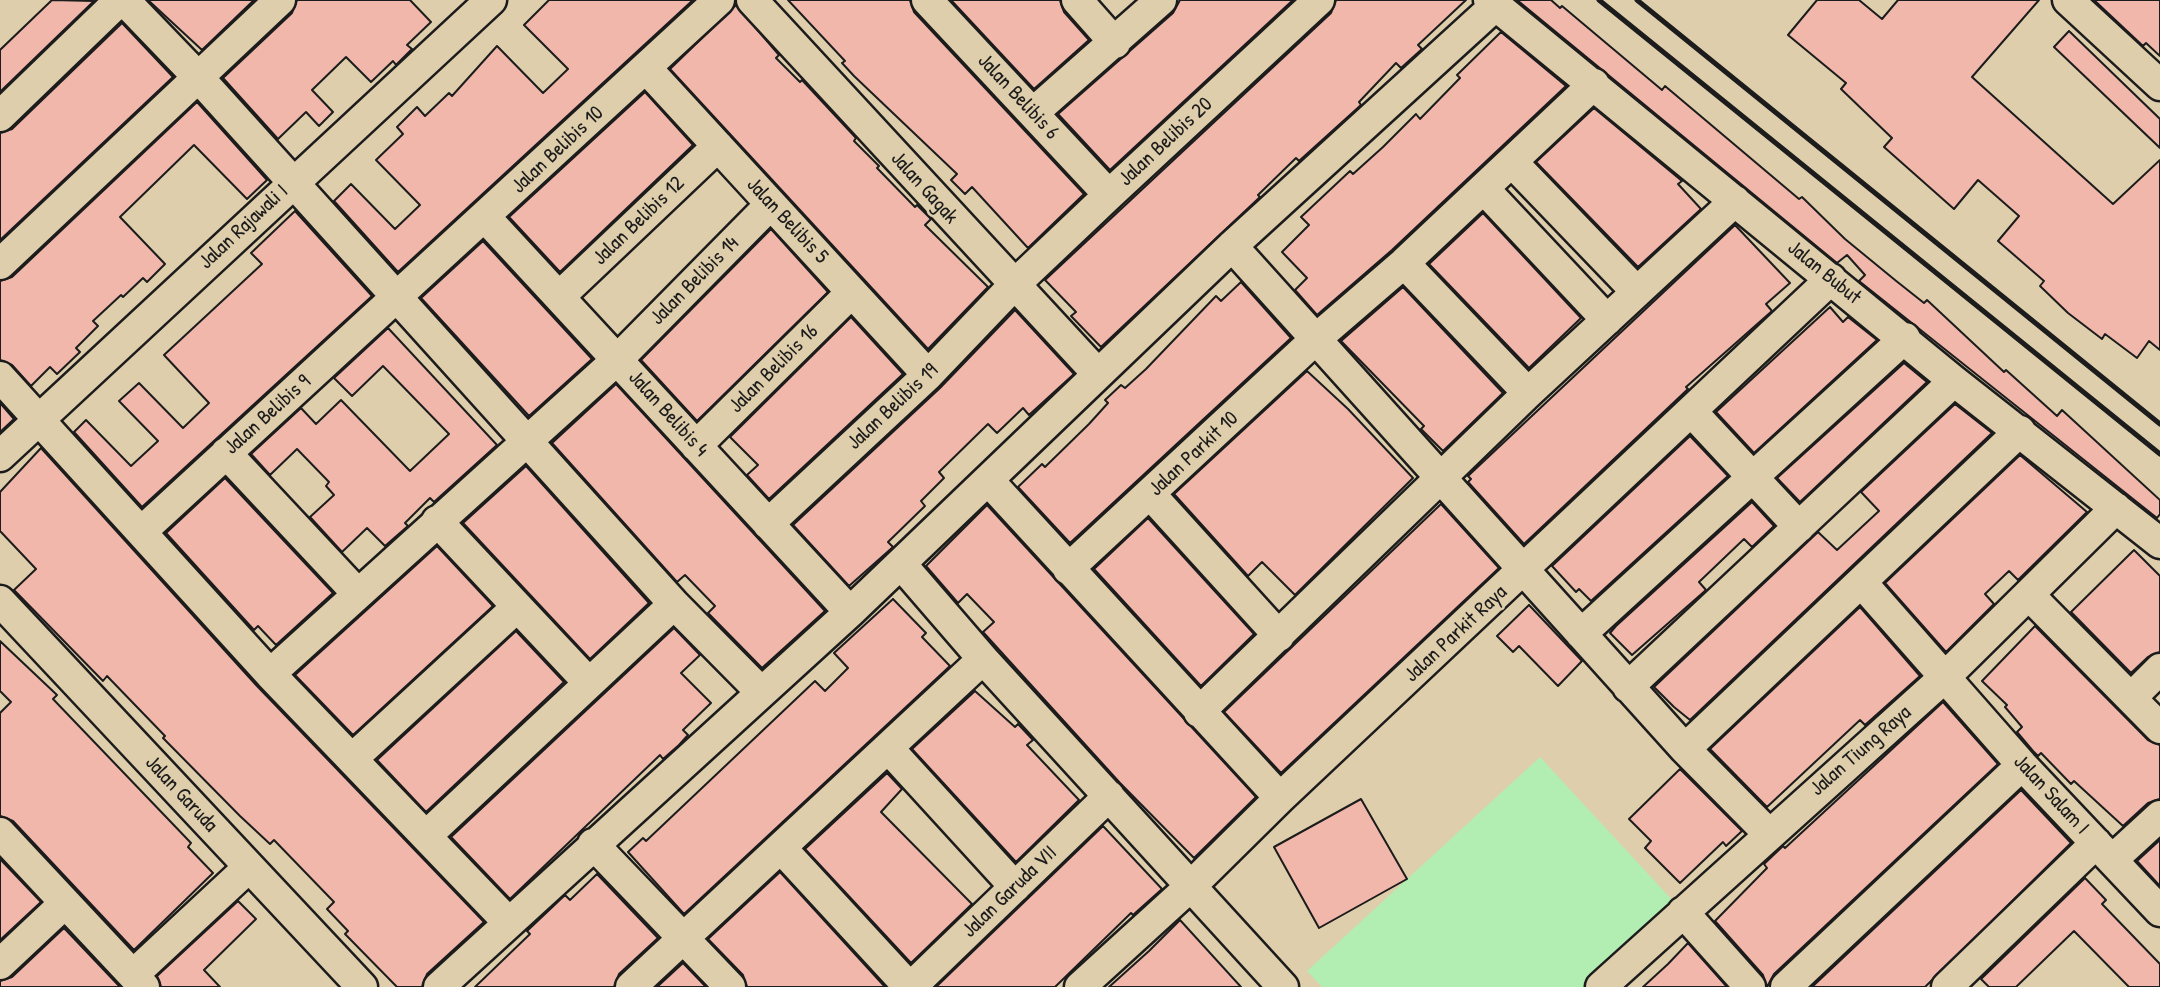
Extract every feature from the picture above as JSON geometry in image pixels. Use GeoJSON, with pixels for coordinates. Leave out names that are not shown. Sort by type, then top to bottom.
{"type":"FeatureCollection","features":[{"type":"Feature","properties":{"kind":"street"},"geometry":{"type":"LineString","coordinates":[[0,116],[122,0],[198,76],[524,441],[674,604],[761,692]]}},
{"type":"Feature","properties":{"kind":"street"},"geometry":{"type":"LineString","coordinates":[[0,264],[281,0]]}},
{"type":"Feature","properties":{"kind":"street","name":"Jalan Rajawali I"},"geometry":{"type":"LineString","coordinates":[[0,456],[291,182],[491,0]]}},
{"type":"Feature","properties":{"kind":"street","name":"Jalan Belibis 10"},"geometry":{"type":"LineString","coordinates":[[396,300],[719,0]]}},
{"type":"Feature","properties":{"kind":"street","name":"Jalan Gagak"},"geometry":{"type":"LineString","coordinates":[[752,0],[1013,286],[1097,373]]}},
{"type":"Feature","properties":{"kind":"street","name":"Jalan Belibis 6"},"geometry":{"type":"LineString","coordinates":[[927,0],[1109,195]]}},
{"type":"Feature","properties":{"kind":"street"},"geometry":{"type":"LineString","coordinates":[[1077,0],[1115,43]]}},
{"type":"Feature","properties":{"kind":"street"},"geometry":{"type":"LineString","coordinates":[[1033,113],[1161,0]]}},
{"type":"Feature","properties":{"kind":"street","name":"Jalan Belibis 20"},"geometry":{"type":"LineString","coordinates":[[1013,286],[1319,0]]}},
{"type":"Feature","properties":{"kind":"street"},"geometry":{"type":"LineString","coordinates":[[439,987],[901,565],[1097,373],[1493,3]]}},
{"type":"Feature","properties":{"kind":"street","name":"Jalan Bubut"},"geometry":{"type":"LineString","coordinates":[[1493,3],[1905,338],[1954,381],[2160,543]]}},
{"type":"Feature","properties":{"kind":"street"},"geometry":{"type":"LineString","coordinates":[[2082,4],[2160,85]]}},
{"type":"Feature","properties":{"kind":"street","name":"Jalan Belibis 5"},"geometry":{"type":"LineString","coordinates":[[646,68],[928,375]]}},
{"type":"Feature","properties":{"kind":"street","name":"Jalan Parkit 10"},"geometry":{"type":"LineString","coordinates":[[1068,569],[1317,338],[1404,263],[1594,85]]}},
{"type":"Feature","properties":{"kind":"street","name":"Jalan Belibis 12"},"geometry":{"type":"LineString","coordinates":[[560,296],[718,146]]}},
{"type":"Feature","properties":{"kind":"street"},"geometry":{"type":"LineString","coordinates":[[1512,162],[1637,292]]}},
{"type":"Feature","properties":{"kind":"street"},"geometry":{"type":"LineString","coordinates":[[1484,189],[1607,320]]}},
{"type":"Feature","properties":{"kind":"street"},"geometry":{"type":"LineString","coordinates":[[1199,712],[1528,393],[1735,201]]}},
{"type":"Feature","properties":{"kind":"street","name":"Jalan Belibis 14"},"geometry":{"type":"LineString","coordinates":[[270,674],[524,441],[619,358],[771,204]]}},
{"type":"Feature","properties":{"kind":"street","name":"Jalan Belibis 4"},"geometry":{"type":"LineString","coordinates":[[485,217],[619,358],[696,446],[850,612]]}},
{"type":"Feature","properties":{"kind":"street"},"geometry":{"type":"LineString","coordinates":[[1232,246],[1443,477],[1523,571],[1685,750],[1769,833]]}},
{"type":"Feature","properties":{"kind":"street"},"geometry":{"type":"LineString","coordinates":[[1404,263],[1528,393]]}},
{"type":"Feature","properties":{"kind":"street","name":"Jalan Parkit Raya"},"geometry":{"type":"LineString","coordinates":[[1080,987],[1192,885],[1280,798],[1831,279]]}},
{"type":"Feature","properties":{"kind":"street","name":"Jalan Belibis 19"},"geometry":{"type":"LineString","coordinates":[[768,524],[928,375],[1013,286]]}},
{"type":"Feature","properties":{"kind":"street","name":"Jalan Belibis 16"},"geometry":{"type":"LineString","coordinates":[[696,446],[852,292]]}},
{"type":"Feature","properties":{"kind":"street","name":"Jalan Belibis 9"},"geometry":{"type":"LineString","coordinates":[[141,532],[396,300]]}},
{"type":"Feature","properties":{"kind":"street"},"geometry":{"type":"LineString","coordinates":[[1581,634],[1905,338]]}},
{"type":"Feature","properties":{"kind":"street"},"geometry":{"type":"LineString","coordinates":[[0,377],[270,674],[509,923]]}},
{"type":"Feature","properties":{"kind":"street"},"geometry":{"type":"LineString","coordinates":[[1628,687],[1954,381]]}},
{"type":"Feature","properties":{"kind":"street"},"geometry":{"type":"LineString","coordinates":[[1691,411],[1799,527]]}},
{"type":"Feature","properties":{"kind":"street"},"geometry":{"type":"LineString","coordinates":[[1685,750],[2020,431]]}},
{"type":"Feature","properties":{"kind":"street"},"geometry":{"type":"LineString","coordinates":[[226,453],[357,593]]}},
{"type":"Feature","properties":{"kind":"street"},"geometry":{"type":"LineString","coordinates":[[988,480],[1280,798]]}},
{"type":"Feature","properties":{"kind":"street"},"geometry":{"type":"LineString","coordinates":[[1150,495],[1279,636]]}},
{"type":"Feature","properties":{"kind":"street","name":"Jalan Tiung Raya"},"geometry":{"type":"LineString","coordinates":[[1601,987],[1946,676],[2116,508]]}},
{"type":"Feature","properties":{"kind":"street"},"geometry":{"type":"LineString","coordinates":[[437,521],[589,683]]}},
{"type":"Feature","properties":{"kind":"street"},"geometry":{"type":"LineString","coordinates":[[901,565],[983,659],[1283,987]]}},
{"type":"Feature","properties":{"kind":"street","name":"Jalan Salam I"},"geometry":{"type":"LineString","coordinates":[[1862,583],[2022,765],[2160,911]]}},
{"type":"Feature","properties":{"kind":"street"},"geometry":{"type":"LineString","coordinates":[[2029,594],[2160,728]]}},
{"type":"Feature","properties":{"kind":"street","name":"Jalan Garuda"},"geometry":{"type":"LineString","coordinates":[[0,601],[362,987]]}},
{"type":"Feature","properties":{"kind":"street"},"geometry":{"type":"LineString","coordinates":[[426,836],[674,604]]}},
{"type":"Feature","properties":{"kind":"street"},"geometry":{"type":"LineString","coordinates":[[352,760],[517,607]]}},
{"type":"Feature","properties":{"kind":"street"},"geometry":{"type":"LineString","coordinates":[[631,987],[983,659]]}},
{"type":"Feature","properties":{"kind":"street"},"geometry":{"type":"LineString","coordinates":[[2132,698],[2160,669]]}},
{"type":"Feature","properties":{"kind":"street"},"geometry":{"type":"LineString","coordinates":[[888,748],[1015,887]]}},
{"type":"Feature","properties":{"kind":"street"},"geometry":{"type":"LineString","coordinates":[[1786,987],[2022,765]]}},
{"type":"Feature","properties":{"kind":"street","name":"Jalan Garuda VII"},"geometry":{"type":"LineString","coordinates":[[910,987],[1109,796]]}},
{"type":"Feature","properties":{"kind":"street"},"geometry":{"type":"LineString","coordinates":[[1947,987],[2104,852],[2160,816]]}},
{"type":"Feature","properties":{"kind":"street"},"geometry":{"type":"LineString","coordinates":[[0,832],[140,984],[249,867]]}},
{"type":"Feature","properties":{"kind":"street"},"geometry":{"type":"LineString","coordinates":[[593,844],[730,987]]}},
{"type":"Feature","properties":{"kind":"street"},"geometry":{"type":"LineString","coordinates":[[781,848],[910,987]]}},
{"type":"Feature","properties":{"kind":"street"},"geometry":{"type":"LineString","coordinates":[[0,964],[65,903]]}},
{"type":"Feature","properties":{"kind":"street"},"geometry":{"type":"LineString","coordinates":[[1683,912],[1750,987]]}},
{"type":"Feature","properties":{"kind":"green space"},"geometry":{"type":"Polygon","coordinates":[[[1540,757],[1675,903],[1585,987],[1322,987],[1307,971],[1540,757]]]}},
{"type":"Feature","properties":{"kind":"building"},"geometry":{"type":"Polygon","coordinates":[[[52,0],[94,1],[0,92],[0,50],[52,0]]]}},
{"type":"Feature","properties":{"kind":"building"},"geometry":{"type":"Polygon","coordinates":[[[148,0],[254,0],[202,50],[148,0]]]}},
{"type":"Feature","properties":{"kind":"building"},"geometry":{"type":"Polygon","coordinates":[[[297,0],[410,0],[431,22],[407,45],[412,49],[396,65],[393,61],[371,82],[346,57],[312,90],[333,112],[319,126],[306,112],[278,139],[223,78],[292,13],[297,0]]]}},
{"type":"Feature","properties":{"kind":"building"},"geometry":{"type":"Polygon","coordinates":[[[549,0],[693,0],[398,272],[334,201],[351,184],[395,229],[420,205],[376,160],[403,134],[397,127],[417,107],[425,116],[449,93],[452,96],[497,46],[543,93],[568,69],[524,25],[549,0]]]}},
{"type":"Feature","properties":{"kind":"building"},"geometry":{"type":"Polygon","coordinates":[[[788,0],[910,0],[914,12],[1084,194],[1028,248],[972,187],[965,194],[951,180],[957,174],[854,76],[842,63],[845,61],[788,0]]]}},
{"type":"Feature","properties":{"kind":"building"},"geometry":{"type":"Polygon","coordinates":[[[951,0],[1060,0],[1064,12],[1089,40],[1034,89],[951,0]]]}},
{"type":"Feature","properties":{"kind":"building"},"geometry":{"type":"Polygon","coordinates":[[[1180,0],[1293,0],[1110,170],[1058,114],[1173,13],[1180,0]]]}},
{"type":"Feature","properties":{"kind":"building"},"geometry":{"type":"Polygon","coordinates":[[[1336,0],[1466,0],[1418,45],[1422,49],[1401,68],[1396,63],[1359,102],[1361,105],[1299,161],[1296,158],[1258,195],[1260,197],[1101,347],[1071,316],[1076,312],[1045,280],[1331,13],[1336,0]]]}},
{"type":"Feature","properties":{"kind":"building"},"geometry":{"type":"Polygon","coordinates":[[[1517,0],[1551,0],[1560,8],[1562,6],[1662,90],[1665,86],[1799,199],[1802,197],[1845,239],[1895,280],[1924,303],[1927,300],[2004,372],[2006,370],[2057,416],[2062,410],[2160,500],[2160,514],[2157,518],[1859,281],[1865,275],[1847,255],[1837,263],[1517,0]]]}},
{"type":"Feature","properties":{"kind":"building"},"geometry":{"type":"Polygon","coordinates":[[[1817,0],[1859,0],[1882,19],[1898,0],[2039,0],[1972,77],[2113,204],[2160,160],[2160,350],[2149,341],[2137,358],[2105,334],[2102,339],[2068,313],[2040,286],[2044,281],[1998,241],[2019,216],[1978,180],[1954,209],[1884,147],[1892,138],[1841,89],[1846,83],[1788,35],[1817,0]]]}},
{"type":"Feature","properties":{"kind":"building"},"geometry":{"type":"Polygon","coordinates":[[[2094,0],[2160,0],[2160,56],[2146,43],[2143,46],[2094,0]]]}},
{"type":"Feature","properties":{"kind":"building"},"geometry":{"type":"Polygon","coordinates":[[[736,5],[779,55],[776,58],[800,82],[802,80],[856,138],[854,141],[879,166],[877,168],[915,207],[917,205],[931,219],[925,225],[988,287],[928,349],[670,69],[736,5]]]}},
{"type":"Feature","properties":{"kind":"building"},"geometry":{"type":"Polygon","coordinates":[[[122,23],[173,77],[0,240],[0,133],[12,129],[122,23]]]}},
{"type":"Feature","properties":{"kind":"building"},"geometry":{"type":"Polygon","coordinates":[[[2069,31],[2160,119],[2160,148],[2054,47],[2069,31]]]}},
{"type":"Feature","properties":{"kind":"building"},"geometry":{"type":"Polygon","coordinates":[[[1501,32],[1566,86],[1392,250],[1317,315],[1295,290],[1307,278],[1282,252],[1309,225],[1301,217],[1350,171],[1353,174],[1416,114],[1420,119],[1460,78],[1457,75],[1501,32]]]}},
{"type":"Feature","properties":{"kind":"building"},"geometry":{"type":"Polygon","coordinates":[[[645,92],[693,145],[560,272],[509,217],[645,92]]]}},
{"type":"Feature","properties":{"kind":"building"},"geometry":{"type":"Polygon","coordinates":[[[197,102],[267,180],[247,199],[194,145],[120,217],[165,264],[147,282],[143,278],[123,297],[121,295],[93,321],[98,326],[76,348],[80,352],[57,374],[50,367],[31,386],[12,365],[0,360],[0,281],[12,277],[197,102]]]}},
{"type":"Feature","properties":{"kind":"building"},"geometry":{"type":"Polygon","coordinates":[[[1594,108],[1682,181],[1678,184],[1701,209],[1638,267],[1536,162],[1594,108]]]}},
{"type":"Feature","properties":{"kind":"building"},"geometry":{"type":"Polygon","coordinates":[[[295,211],[372,296],[142,507],[74,432],[86,420],[131,466],[158,441],[119,401],[139,383],[183,428],[209,403],[164,355],[262,264],[251,253],[295,211]]]}},
{"type":"Feature","properties":{"kind":"building"},"geometry":{"type":"Polygon","coordinates":[[[1483,213],[1581,318],[1529,368],[1429,264],[1483,213]]]}},
{"type":"Feature","properties":{"kind":"building"},"geometry":{"type":"Polygon","coordinates":[[[1735,225],[1790,283],[1766,304],[1772,311],[1686,387],[1688,389],[1524,544],[1468,482],[1471,479],[1468,476],[1735,225]]]}},
{"type":"Feature","properties":{"kind":"building"},"geometry":{"type":"Polygon","coordinates":[[[771,229],[828,292],[697,421],[641,360],[771,229]]]}},
{"type":"Feature","properties":{"kind":"building"},"geometry":{"type":"Polygon","coordinates":[[[483,241],[592,359],[529,416],[421,298],[483,241]]]}},
{"type":"Feature","properties":{"kind":"building"},"geometry":{"type":"Polygon","coordinates":[[[1241,282],[1291,338],[1070,543],[1018,487],[1042,464],[1045,467],[1108,403],[1105,400],[1121,385],[1125,388],[1146,369],[1216,296],[1221,301],[1241,282]]]}},
{"type":"Feature","properties":{"kind":"building"},"geometry":{"type":"Polygon","coordinates":[[[1403,287],[1503,393],[1443,451],[1421,429],[1424,426],[1341,341],[1403,287]]]}},
{"type":"Feature","properties":{"kind":"building"},"geometry":{"type":"Polygon","coordinates":[[[1830,307],[1843,322],[1848,317],[1877,340],[1754,453],[1716,412],[1830,307]]]}},
{"type":"Feature","properties":{"kind":"building"},"geometry":{"type":"Polygon","coordinates":[[[1015,310],[1074,374],[1029,415],[1023,408],[997,433],[988,424],[939,472],[944,478],[921,501],[925,506],[888,542],[893,547],[849,586],[793,525],[940,388],[1015,310]]]}},
{"type":"Feature","properties":{"kind":"building"},"geometry":{"type":"Polygon","coordinates":[[[851,317],[903,374],[769,499],[747,475],[758,465],[730,437],[851,317]]]}},
{"type":"Feature","properties":{"kind":"building"},"geometry":{"type":"Polygon","coordinates":[[[388,328],[497,445],[434,502],[430,498],[405,523],[408,526],[385,546],[367,528],[342,552],[310,517],[334,495],[326,486],[329,482],[297,449],[270,475],[251,454],[301,408],[316,424],[341,400],[410,471],[449,434],[383,366],[352,396],[334,378],[388,328]]]}},
{"type":"Feature","properties":{"kind":"building"},"geometry":{"type":"Polygon","coordinates":[[[1904,363],[1927,382],[1800,502],[1777,478],[1904,363]]]}},
{"type":"Feature","properties":{"kind":"building"},"geometry":{"type":"Polygon","coordinates":[[[1307,371],[1348,409],[1413,478],[1295,595],[1262,562],[1248,576],[1174,494],[1307,371]]]}},
{"type":"Feature","properties":{"kind":"building"},"geometry":{"type":"Polygon","coordinates":[[[616,384],[825,611],[762,668],[708,613],[715,606],[685,575],[677,582],[552,443],[616,384]]]}},
{"type":"Feature","properties":{"kind":"building"},"geometry":{"type":"Polygon","coordinates":[[[0,403],[14,419],[0,432],[0,403]]]}},
{"type":"Feature","properties":{"kind":"building"},"geometry":{"type":"Polygon","coordinates":[[[1955,404],[1992,433],[1690,720],[1674,707],[1654,687],[1818,532],[1837,550],[1879,511],[1861,492],[1955,404]]]}},
{"type":"Feature","properties":{"kind":"building"},"geometry":{"type":"Polygon","coordinates":[[[1690,436],[1728,476],[1591,601],[1579,589],[1576,592],[1552,566],[1690,436]]]}},
{"type":"Feature","properties":{"kind":"building"},"geometry":{"type":"Polygon","coordinates":[[[41,448],[257,686],[484,922],[427,974],[422,987],[397,987],[345,934],[348,931],[327,909],[334,902],[274,840],[270,844],[240,816],[163,738],[165,736],[107,676],[103,681],[14,590],[36,569],[0,531],[0,492],[41,448]]]}},
{"type":"Feature","properties":{"kind":"building"},"geometry":{"type":"Polygon","coordinates":[[[2020,455],[2087,512],[2018,580],[2009,571],[1985,594],[1994,604],[1946,652],[1885,583],[2020,455]]]}},
{"type":"Feature","properties":{"kind":"building"},"geometry":{"type":"Polygon","coordinates":[[[526,466],[649,603],[590,659],[463,523],[526,466]]]}},
{"type":"Feature","properties":{"kind":"building"},"geometry":{"type":"Polygon","coordinates":[[[225,478],[333,593],[276,645],[258,626],[254,630],[166,533],[225,478]]]}},
{"type":"Feature","properties":{"kind":"building"},"geometry":{"type":"Polygon","coordinates":[[[1752,502],[1774,526],[1752,547],[1744,539],[1699,582],[1706,590],[1632,655],[1610,633],[1752,502]]]}},
{"type":"Feature","properties":{"kind":"building"},"geometry":{"type":"Polygon","coordinates":[[[1441,504],[1499,568],[1281,773],[1224,712],[1441,504]]]}},
{"type":"Feature","properties":{"kind":"building"},"geometry":{"type":"Polygon","coordinates":[[[987,505],[1256,797],[1194,858],[1120,783],[983,632],[994,622],[967,594],[958,603],[926,566],[987,505]]]}},
{"type":"Feature","properties":{"kind":"building"},"geometry":{"type":"Polygon","coordinates":[[[1148,518],[1254,634],[1201,686],[1094,569],[1148,518]]]}},
{"type":"Feature","properties":{"kind":"building"},"geometry":{"type":"Polygon","coordinates":[[[437,546],[493,606],[353,735],[295,675],[437,546]]]}},
{"type":"Feature","properties":{"kind":"building"},"geometry":{"type":"Polygon","coordinates":[[[2134,550],[2160,576],[2160,652],[2148,657],[2131,673],[2071,612],[2134,550]]]}},
{"type":"Feature","properties":{"kind":"building"},"geometry":{"type":"Polygon","coordinates":[[[893,599],[926,633],[922,637],[950,666],[684,914],[628,852],[643,838],[646,841],[815,681],[825,691],[848,668],[834,653],[893,599]]]}},
{"type":"Feature","properties":{"kind":"building"},"geometry":{"type":"Polygon","coordinates":[[[1529,605],[1582,661],[1558,686],[1519,646],[1513,652],[1497,636],[1529,605]]]}},
{"type":"Feature","properties":{"kind":"building"},"geometry":{"type":"Polygon","coordinates":[[[1860,607],[1920,676],[1865,725],[1860,720],[1767,807],[1710,749],[1860,607]]]}},
{"type":"Feature","properties":{"kind":"building"},"geometry":{"type":"Polygon","coordinates":[[[2035,626],[2148,740],[2160,745],[2160,799],[2148,803],[2123,826],[2074,781],[2071,784],[2041,753],[2038,756],[2033,751],[2017,732],[2022,727],[2005,707],[2007,705],[1982,681],[2035,626]]]}},
{"type":"Feature","properties":{"kind":"building"},"geometry":{"type":"Polygon","coordinates":[[[674,628],[700,655],[681,673],[711,703],[683,730],[688,735],[679,745],[663,759],[660,755],[510,899],[451,837],[674,628]]]}},
{"type":"Feature","properties":{"kind":"building"},"geometry":{"type":"Polygon","coordinates":[[[516,631],[564,682],[426,812],[377,760],[516,631]]]}},
{"type":"Feature","properties":{"kind":"building"},"geometry":{"type":"Polygon","coordinates":[[[0,641],[57,695],[53,699],[191,843],[188,847],[213,873],[134,950],[13,821],[0,816],[0,713],[11,702],[0,691],[0,641]]]}},
{"type":"Feature","properties":{"kind":"building"},"geometry":{"type":"Polygon","coordinates":[[[975,691],[1015,727],[1018,724],[1033,740],[1027,745],[1079,800],[1016,862],[912,749],[975,691]]]}},
{"type":"Feature","properties":{"kind":"building"},"geometry":{"type":"Polygon","coordinates":[[[1943,702],[1998,764],[1774,974],[1767,987],[1763,975],[1715,921],[1767,868],[1764,864],[1783,846],[1785,848],[1943,702]]]}},
{"type":"Feature","properties":{"kind":"building"},"geometry":{"type":"Polygon","coordinates":[[[1680,769],[1742,831],[1726,846],[1723,842],[1680,883],[1645,848],[1651,841],[1629,819],[1680,769]]]}},
{"type":"Feature","properties":{"kind":"building"},"geometry":{"type":"Polygon","coordinates":[[[887,773],[902,789],[881,812],[972,904],[911,963],[805,849],[887,773]]]}},
{"type":"Feature","properties":{"kind":"building"},"geometry":{"type":"Polygon","coordinates":[[[2021,790],[2071,843],[1925,987],[1812,987],[2021,790]]]}},
{"type":"Feature","properties":{"kind":"building"},"geometry":{"type":"Polygon","coordinates":[[[1361,799],[1407,879],[1319,928],[1274,847],[1361,799]]]}},
{"type":"Feature","properties":{"kind":"building"},"geometry":{"type":"Polygon","coordinates":[[[1103,826],[1162,889],[1133,915],[1131,913],[1055,987],[936,987],[1103,826]]]}},
{"type":"Feature","properties":{"kind":"building"},"geometry":{"type":"Polygon","coordinates":[[[2160,840],[2160,886],[2137,861],[2160,840]]]}},
{"type":"Feature","properties":{"kind":"building"},"geometry":{"type":"Polygon","coordinates":[[[0,859],[41,902],[0,940],[0,859]]]}},
{"type":"Feature","properties":{"kind":"building"},"geometry":{"type":"Polygon","coordinates":[[[780,872],[885,987],[747,987],[743,975],[708,939],[780,872]]]}},
{"type":"Feature","properties":{"kind":"building"},"geometry":{"type":"Polygon","coordinates":[[[597,874],[658,938],[619,974],[614,987],[475,987],[530,934],[527,931],[565,895],[570,900],[597,874]]]}},
{"type":"Feature","properties":{"kind":"building"},"geometry":{"type":"Polygon","coordinates":[[[2085,878],[2106,900],[2102,904],[2160,964],[2160,987],[2129,987],[2074,931],[2016,987],[1989,987],[1981,979],[2085,878]]]}},
{"type":"Feature","properties":{"kind":"building"},"geometry":{"type":"Polygon","coordinates":[[[238,901],[256,919],[204,970],[220,987],[161,987],[157,976],[238,901]]]}},
{"type":"Feature","properties":{"kind":"building"},"geometry":{"type":"Polygon","coordinates":[[[1180,920],[1241,987],[1109,987],[1149,951],[1180,920]]]}},
{"type":"Feature","properties":{"kind":"building"},"geometry":{"type":"Polygon","coordinates":[[[64,928],[120,987],[0,987],[0,981],[12,977],[64,928]]]}},
{"type":"Feature","properties":{"kind":"building"},"geometry":{"type":"Polygon","coordinates":[[[1688,943],[1727,987],[1643,987],[1668,964],[1688,943]]]}},
{"type":"Feature","properties":{"kind":"building"},"geometry":{"type":"Polygon","coordinates":[[[683,963],[706,987],[657,987],[683,963]]]}},
{"type":"Feature","properties":{"kind":"railway"},"geometry":{"type":"LineString","coordinates":[[1599,0],[2160,454]]}},
{"type":"Feature","properties":{"kind":"railway"},"geometry":{"type":"LineString","coordinates":[[1637,0],[2160,424]]}}]}
